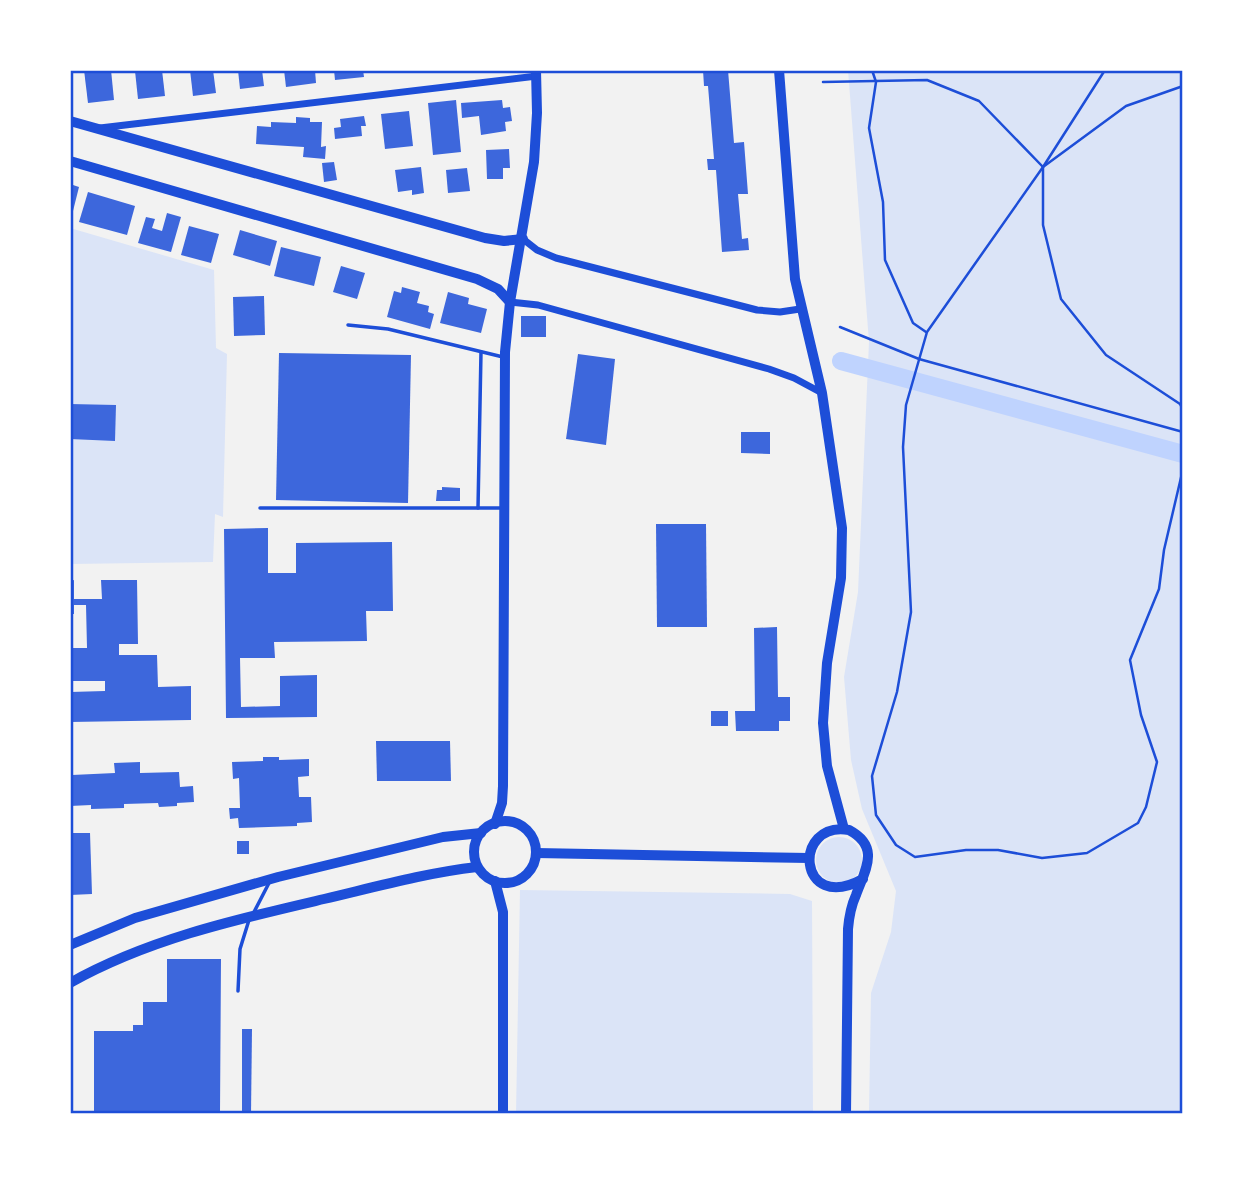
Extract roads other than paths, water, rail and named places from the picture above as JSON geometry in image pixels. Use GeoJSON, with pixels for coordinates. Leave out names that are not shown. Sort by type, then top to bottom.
{"type":"FeatureCollection","features":[{"type":"Feature","properties":{"kind":"street"},"geometry":{"type":"LineString","coordinates":[[779,70],[795,279],[822,393],[840,507],[843,547],[840,590],[826,675],[822,723],[827,766],[844,829]]}},
{"type":"Feature","properties":{"kind":"street"},"geometry":{"type":"LineString","coordinates":[[96,128],[537,73],[534,162],[523,239],[510,302],[505,358],[503,786],[502,803],[495,824]]}},
{"type":"Feature","properties":{"kind":"street"},"geometry":{"type":"LineString","coordinates":[[70,121],[485,238],[504,241],[523,239],[537,250],[556,258],[757,310],[780,313],[800,309]]}},
{"type":"Feature","properties":{"kind":"street"},"geometry":{"type":"LineString","coordinates":[[70,161],[477,279],[498,289],[510,302],[538,305],[769,369],[794,378],[822,393]]}},
{"type":"Feature","properties":{"kind":"street"},"geometry":{"type":"LineString","coordinates":[[70,945],[135,918],[272,878],[443,837],[481,833],[495,824],[509,822],[524,827],[534,838],[536,853],[531,869],[523,877],[513,881],[495,881],[485,876],[477,867],[475,846],[481,833]]}},
{"type":"Feature","properties":{"kind":"street"},"geometry":{"type":"LineString","coordinates":[[846,1114],[848,929],[853,904],[863,879],[869,858],[865,844],[854,832],[844,829],[820,836],[811,848],[809,858],[814,877],[828,887],[844,888],[863,879]]}},
{"type":"Feature","properties":{"kind":"street"},"geometry":{"type":"LineString","coordinates":[[536,853],[809,858]]}},
{"type":"Feature","properties":{"kind":"street"},"geometry":{"type":"LineString","coordinates":[[70,983],[126,955],[251,917],[421,876],[477,867]]}},
{"type":"Feature","properties":{"kind":"street"},"geometry":{"type":"LineString","coordinates":[[495,881],[503,912],[503,1114]]}},
{"type":"Feature","properties":{"kind":"lane"},"geometry":{"type":"LineString","coordinates":[[348,325],[388,329],[505,358]]}},
{"type":"Feature","properties":{"kind":"lane"},"geometry":{"type":"LineString","coordinates":[[478,508],[481,352]]}},
{"type":"Feature","properties":{"kind":"lane"},"geometry":{"type":"LineString","coordinates":[[260,508],[503,508]]}},
{"type":"Feature","properties":{"kind":"lane"},"geometry":{"type":"LineString","coordinates":[[238,991],[240,949],[251,917],[272,878]]}},
{"type":"Feature","properties":{"kind":"waterway"},"geometry":{"type":"LineString","coordinates":[[841,361],[1183,454]]}}]}
